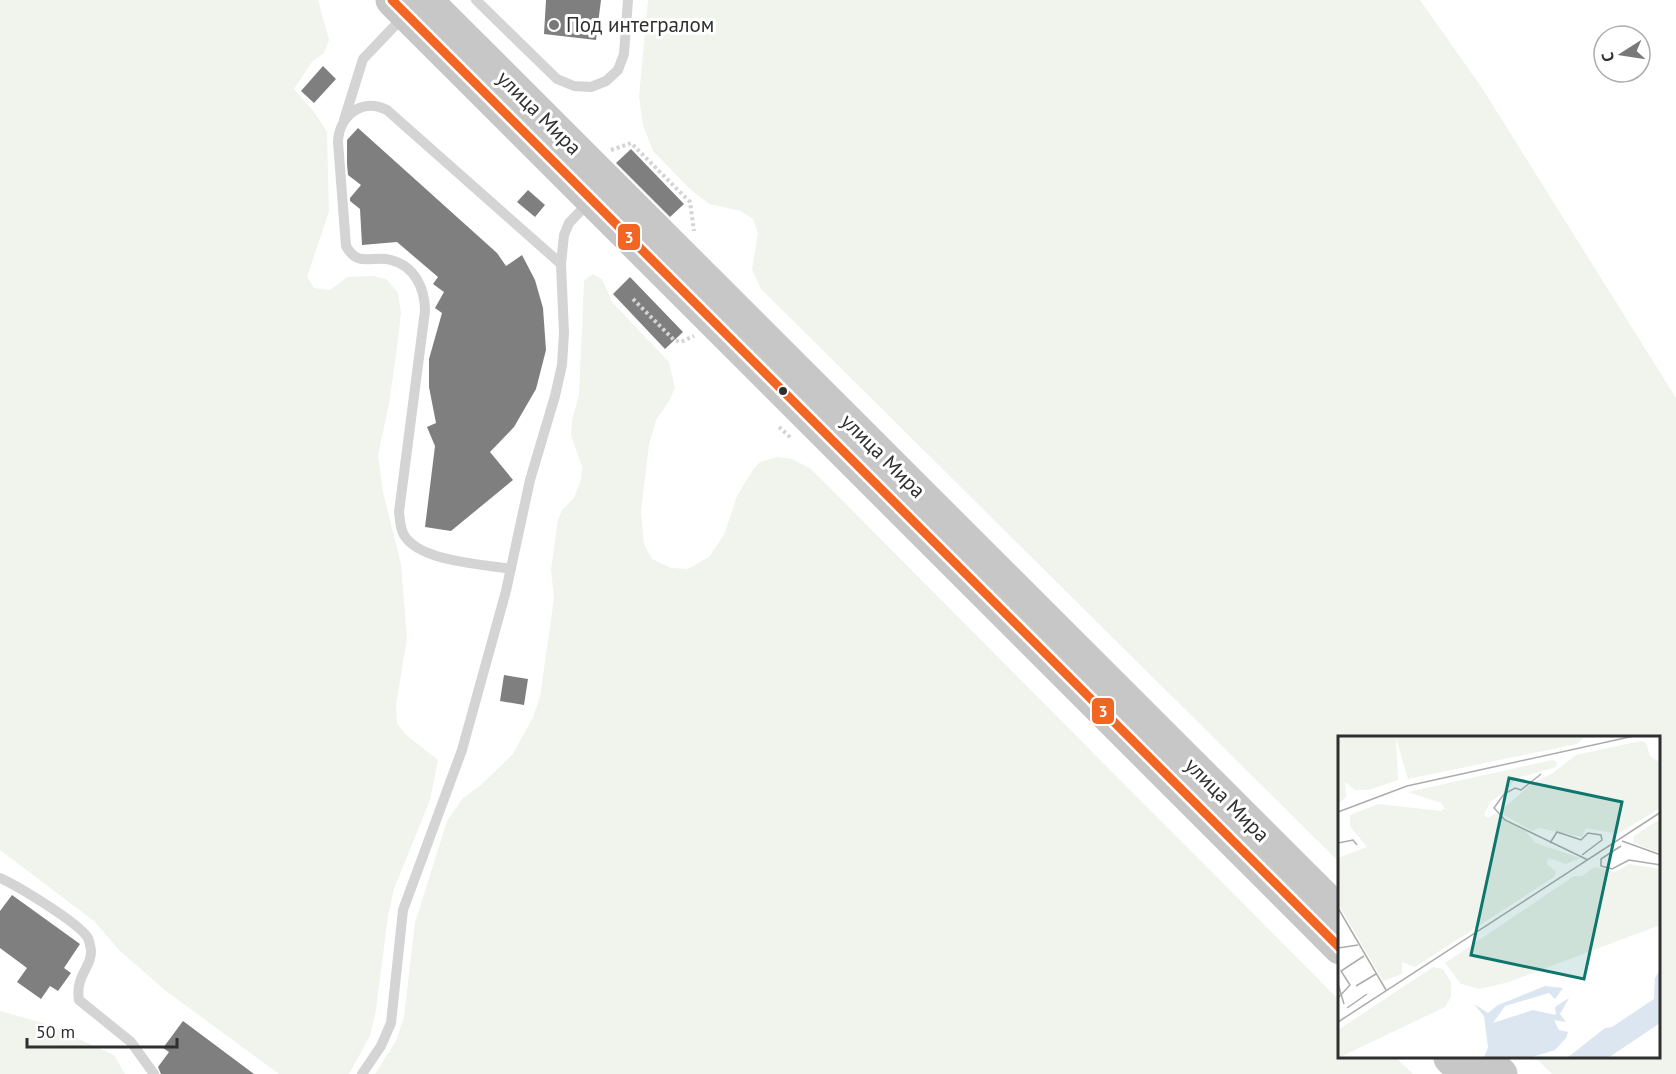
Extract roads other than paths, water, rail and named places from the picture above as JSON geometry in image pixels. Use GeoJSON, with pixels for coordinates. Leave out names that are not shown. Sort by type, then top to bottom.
{"type":"FeatureCollection","features":[{"type":"Feature","properties":{"kind":"main road","name":"улица Мира"},"geometry":{"type":"LineString","coordinates":[[408,5],[1338,911]]}},
{"type":"Feature","properties":{"kind":"main road","name":"улица Мира"},"geometry":{"type":"LineString","coordinates":[[601,191],[1338,946]]}},
{"type":"Feature","properties":{"kind":"main road"},"geometry":{"type":"LineString","coordinates":[[1451,1059],[1466,1074]]}},
{"type":"Feature","properties":{"kind":"main road"},"geometry":{"type":"LineString","coordinates":[[1485,1059],[1501,1074]]}},
{"type":"Feature","properties":{"kind":"lane"},"geometry":{"type":"LineString","coordinates":[[476,0],[557,79],[574,86],[591,87],[606,81],[618,70],[624,54],[628,0]]}},
{"type":"Feature","properties":{"kind":"lane"},"geometry":{"type":"LineString","coordinates":[[343,123],[363,59],[408,5]]}},
{"type":"Feature","properties":{"kind":"lane"},"geometry":{"type":"LineString","coordinates":[[511,569],[432,555],[417,548],[405,537],[401,527],[399,512],[425,298],[422,285],[402,264],[390,260],[360,260],[350,255],[345,246],[338,142],[338,132],[343,123],[352,112],[366,105],[380,106],[387,110],[561,264]]}},
{"type":"Feature","properties":{"kind":"lane"},"geometry":{"type":"LineString","coordinates":[[362,1074],[381,1046],[392,1023],[403,910],[462,750],[511,569],[530,480],[562,365],[564,333],[561,264],[566,229],[601,191]]}},
{"type":"Feature","properties":{"kind":"lane"},"geometry":{"type":"LineString","coordinates":[[0,878],[16,885],[78,927],[88,939],[91,953],[77,987],[79,1000],[131,1042],[154,1074]]}},
{"type":"Feature","properties":{"kind":"place","name":"Под интегралом"},"geometry":{"type":"Point","coordinates":[554,25]}}]}
